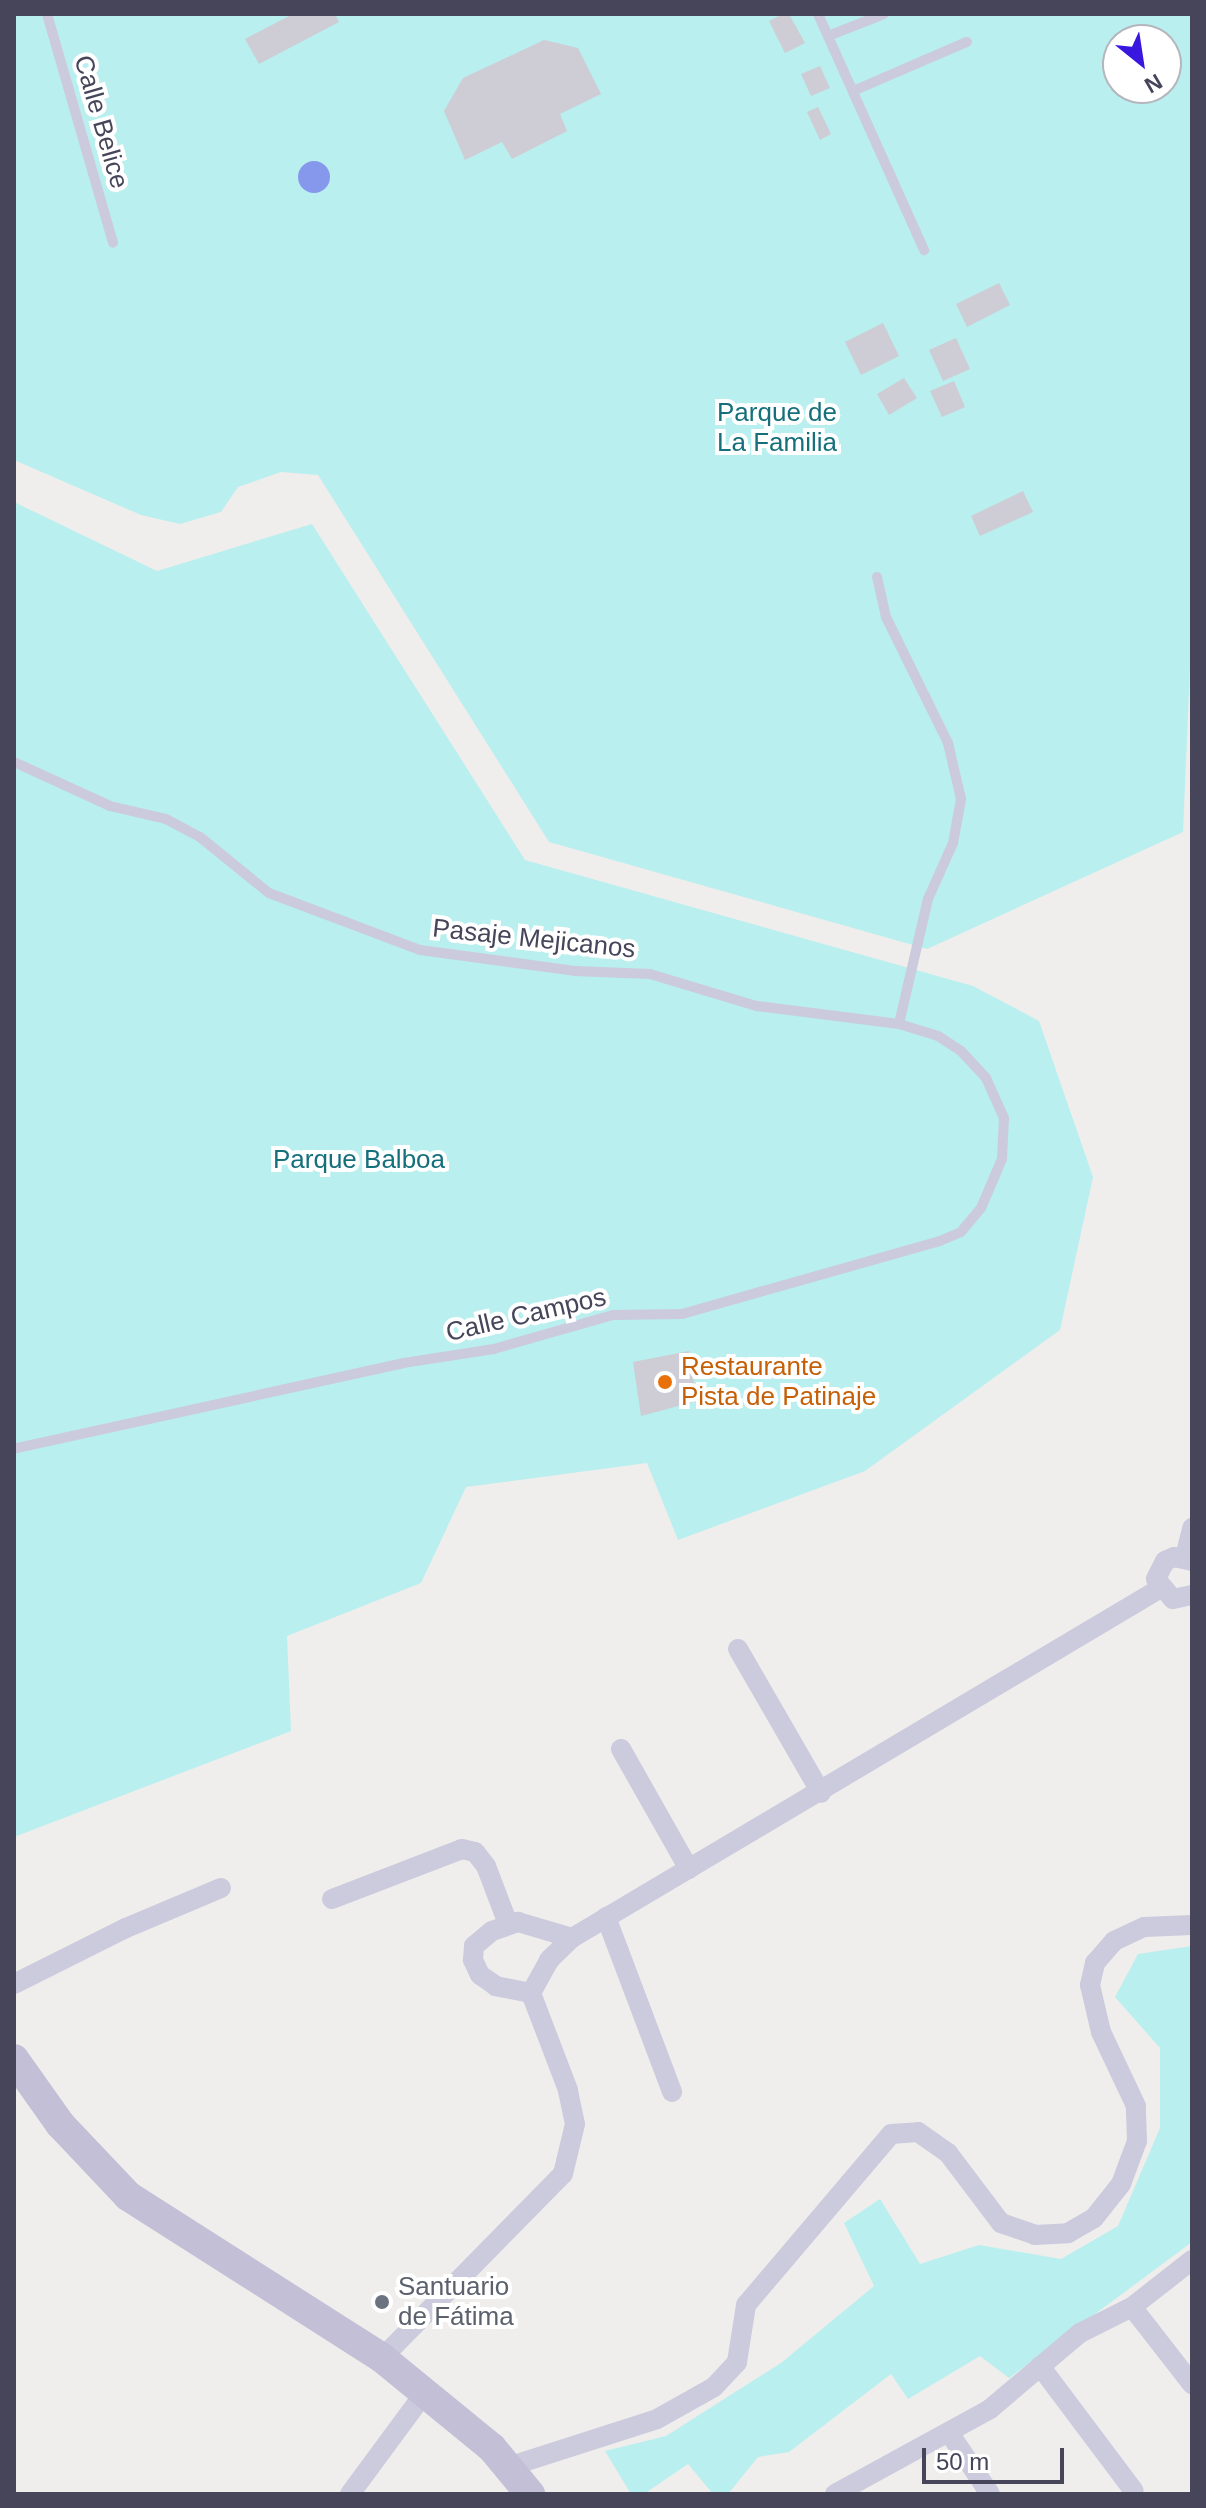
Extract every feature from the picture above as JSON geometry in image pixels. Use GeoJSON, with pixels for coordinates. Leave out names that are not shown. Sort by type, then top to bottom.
{"type":"FeatureCollection","features":[{"type":"Feature","properties":{"kind":"main road"},"geometry":{"type":"LineString","coordinates":[[14,2059],[60,2124],[128,2196],[382,2358],[426,2391],[511,2466],[530,2494]]}},
{"type":"Feature","properties":{"kind":"street"},"geometry":{"type":"LineString","coordinates":[[1191,1597],[1173,1599],[1159,1589],[1156,1579],[1165,1561],[1188,1559],[1192,1528]]}},
{"type":"Feature","properties":{"kind":"street"},"geometry":{"type":"LineString","coordinates":[[382,2358],[563,2174],[575,2124],[568,2090],[531,1993],[549,1960],[572,1938],[606,1917],[821,1793],[1159,1589]]}},
{"type":"Feature","properties":{"kind":"street"},"geometry":{"type":"LineString","coordinates":[[738,1649],[821,1793]]}},
{"type":"Feature","properties":{"kind":"street"},"geometry":{"type":"LineString","coordinates":[[621,1749],[689,1869]]}},
{"type":"Feature","properties":{"kind":"street"},"geometry":{"type":"LineString","coordinates":[[332,1899],[462,1849],[475,1852],[486,1866],[508,1924]]}},
{"type":"Feature","properties":{"kind":"street"},"geometry":{"type":"LineString","coordinates":[[14,1984],[126,1928],[221,1888]]}},
{"type":"Feature","properties":{"kind":"street"},"geometry":{"type":"LineString","coordinates":[[606,1917],[672,2092]]}},
{"type":"Feature","properties":{"kind":"street"},"geometry":{"type":"LineString","coordinates":[[531,1993],[496,1986],[480,1975],[473,1960],[481,1937],[508,1924],[572,1938]]}},
{"type":"Feature","properties":{"kind":"street"},"geometry":{"type":"LineString","coordinates":[[511,2466],[657,2419],[714,2387],[737,2362],[746,2305],[891,2134],[918,2132],[948,2153],[1001,2223],[1035,2235],[1068,2233],[1094,2218],[1121,2184],[1137,2141],[1136,2106],[1124,2072],[1101,2032],[1090,1985],[1095,1963],[1114,1941],[1144,1927],[1192,1925]]}},
{"type":"Feature","properties":{"kind":"street"},"geometry":{"type":"LineString","coordinates":[[835,2494],[950,2434],[990,2409],[1080,2333],[1132,2307],[1192,2260]]}},
{"type":"Feature","properties":{"kind":"street"},"geometry":{"type":"LineString","coordinates":[[1132,2307],[1192,2384]]}},
{"type":"Feature","properties":{"kind":"street"},"geometry":{"type":"LineString","coordinates":[[1040,2366],[1134,2491]]}},
{"type":"Feature","properties":{"kind":"street"},"geometry":{"type":"LineString","coordinates":[[350,2494],[426,2391]]}},
{"type":"Feature","properties":{"kind":"street"},"geometry":{"type":"LineString","coordinates":[[950,2434],[990,2494]]}},
{"type":"Feature","properties":{"kind":"lane","name":"Calle Belice"},"geometry":{"type":"LineString","coordinates":[[47,14],[113,243]]}},
{"type":"Feature","properties":{"kind":"lane"},"geometry":{"type":"LineString","coordinates":[[818,14],[924,250]]}},
{"type":"Feature","properties":{"kind":"lane"},"geometry":{"type":"LineString","coordinates":[[828,36],[884,14]]}},
{"type":"Feature","properties":{"kind":"lane"},"geometry":{"type":"LineString","coordinates":[[853,91],[967,42]]}},
{"type":"Feature","properties":{"kind":"lane"},"geometry":{"type":"LineString","coordinates":[[877,577],[886,617],[948,743],[961,799],[953,843],[928,899],[899,1024]]}},
{"type":"Feature","properties":{"kind":"lane","name":"Pasaje Mejicanos"},"geometry":{"type":"LineString","coordinates":[[14,762],[110,806],[166,819],[200,837],[269,893],[420,950],[575,971],[650,974],[757,1006],[899,1024],[938,1036],[961,1051],[986,1078],[1004,1118],[1002,1159]]}},
{"type":"Feature","properties":{"kind":"lane","name":"Calle Campos"},"geometry":{"type":"LineString","coordinates":[[14,1449],[404,1363],[494,1349],[613,1315],[682,1314],[940,1241],[961,1232],[981,1208],[1002,1159]]}},
{"type":"Feature","properties":{"kind":"green space","name":"Parque de La Familia"},"geometry":{"type":"Polygon","coordinates":[[[14,14],[1192,14],[1192,620],[1183,832],[927,949],[549,842],[318,475],[281,472],[238,487],[221,512],[180,524],[141,515],[14,460],[14,14]]]}},
{"type":"Feature","properties":{"kind":"green space","name":"Parque Balboa"},"geometry":{"type":"Polygon","coordinates":[[[14,502],[157,571],[312,524],[525,860],[973,986],[1039,1021],[1093,1177],[1060,1330],[865,1471],[678,1540],[647,1463],[466,1487],[421,1583],[287,1636],[291,1731],[14,1837],[14,502]]]}},
{"type":"Feature","properties":{"kind":"green space"},"geometry":{"type":"Polygon","coordinates":[[[1192,1946],[1192,2242],[1009,2378],[980,2356],[908,2399],[891,2374],[789,2452],[758,2457],[728,2494],[713,2494],[688,2464],[644,2494],[631,2494],[605,2451],[666,2436],[781,2363],[874,2286],[844,2223],[880,2199],[920,2264],[979,2245],[1061,2259],[1118,2226],[1160,2128],[1160,2048],[1115,1997],[1138,1954],[1192,1946]]]}},
{"type":"Feature","properties":{"kind":"water"},"geometry":{"type":"Polygon","coordinates":[[[314,161],[325,166],[330,177],[325,188],[314,193],[303,188],[298,177],[303,166],[314,161]]]}},
{"type":"Feature","properties":{"kind":"building"},"geometry":{"type":"Polygon","coordinates":[[[293,14],[335,14],[339,22],[259,64],[245,39],[293,14]]]}},
{"type":"Feature","properties":{"kind":"building"},"geometry":{"type":"Polygon","coordinates":[[[789,14],[805,43],[785,53],[769,21],[789,14]]]}},
{"type":"Feature","properties":{"kind":"building"},"geometry":{"type":"Polygon","coordinates":[[[544,40],[578,48],[601,94],[560,114],[567,131],[512,159],[502,142],[465,160],[444,111],[463,78],[544,40]]]}},
{"type":"Feature","properties":{"kind":"building"},"geometry":{"type":"Polygon","coordinates":[[[820,66],[830,88],[811,96],[801,74],[820,66]]]}},
{"type":"Feature","properties":{"kind":"building"},"geometry":{"type":"Polygon","coordinates":[[[818,107],[831,134],[820,140],[807,112],[818,107]]]}},
{"type":"Feature","properties":{"kind":"building"},"geometry":{"type":"Polygon","coordinates":[[[999,283],[1010,305],[967,327],[956,304],[999,283]]]}},
{"type":"Feature","properties":{"kind":"building"},"geometry":{"type":"Polygon","coordinates":[[[883,323],[899,356],[861,375],[845,342],[883,323]]]}},
{"type":"Feature","properties":{"kind":"building"},"geometry":{"type":"Polygon","coordinates":[[[956,338],[970,369],[943,381],[929,350],[956,338]]]}},
{"type":"Feature","properties":{"kind":"building"},"geometry":{"type":"Polygon","coordinates":[[[904,378],[917,398],[889,415],[877,394],[904,378]]]}},
{"type":"Feature","properties":{"kind":"building"},"geometry":{"type":"Polygon","coordinates":[[[954,381],[965,407],[942,417],[930,391],[954,381]]]}},
{"type":"Feature","properties":{"kind":"building"},"geometry":{"type":"Polygon","coordinates":[[[1023,491],[1033,512],[980,536],[971,516],[1023,491]]]}},
{"type":"Feature","properties":{"kind":"building","name":"Restaurante Pista de Patinaje"},"geometry":{"type":"Polygon","coordinates":[[[689,1351],[697,1401],[641,1416],[633,1362],[689,1351]]]}},
{"type":"Feature","properties":{"kind":"place","name":"Restaurante Pista de Patinaje"},"geometry":{"type":"Point","coordinates":[665,1382]}},
{"type":"Feature","properties":{"kind":"place","name":"Santuario de Fátima"},"geometry":{"type":"Point","coordinates":[382,2302]}}]}
